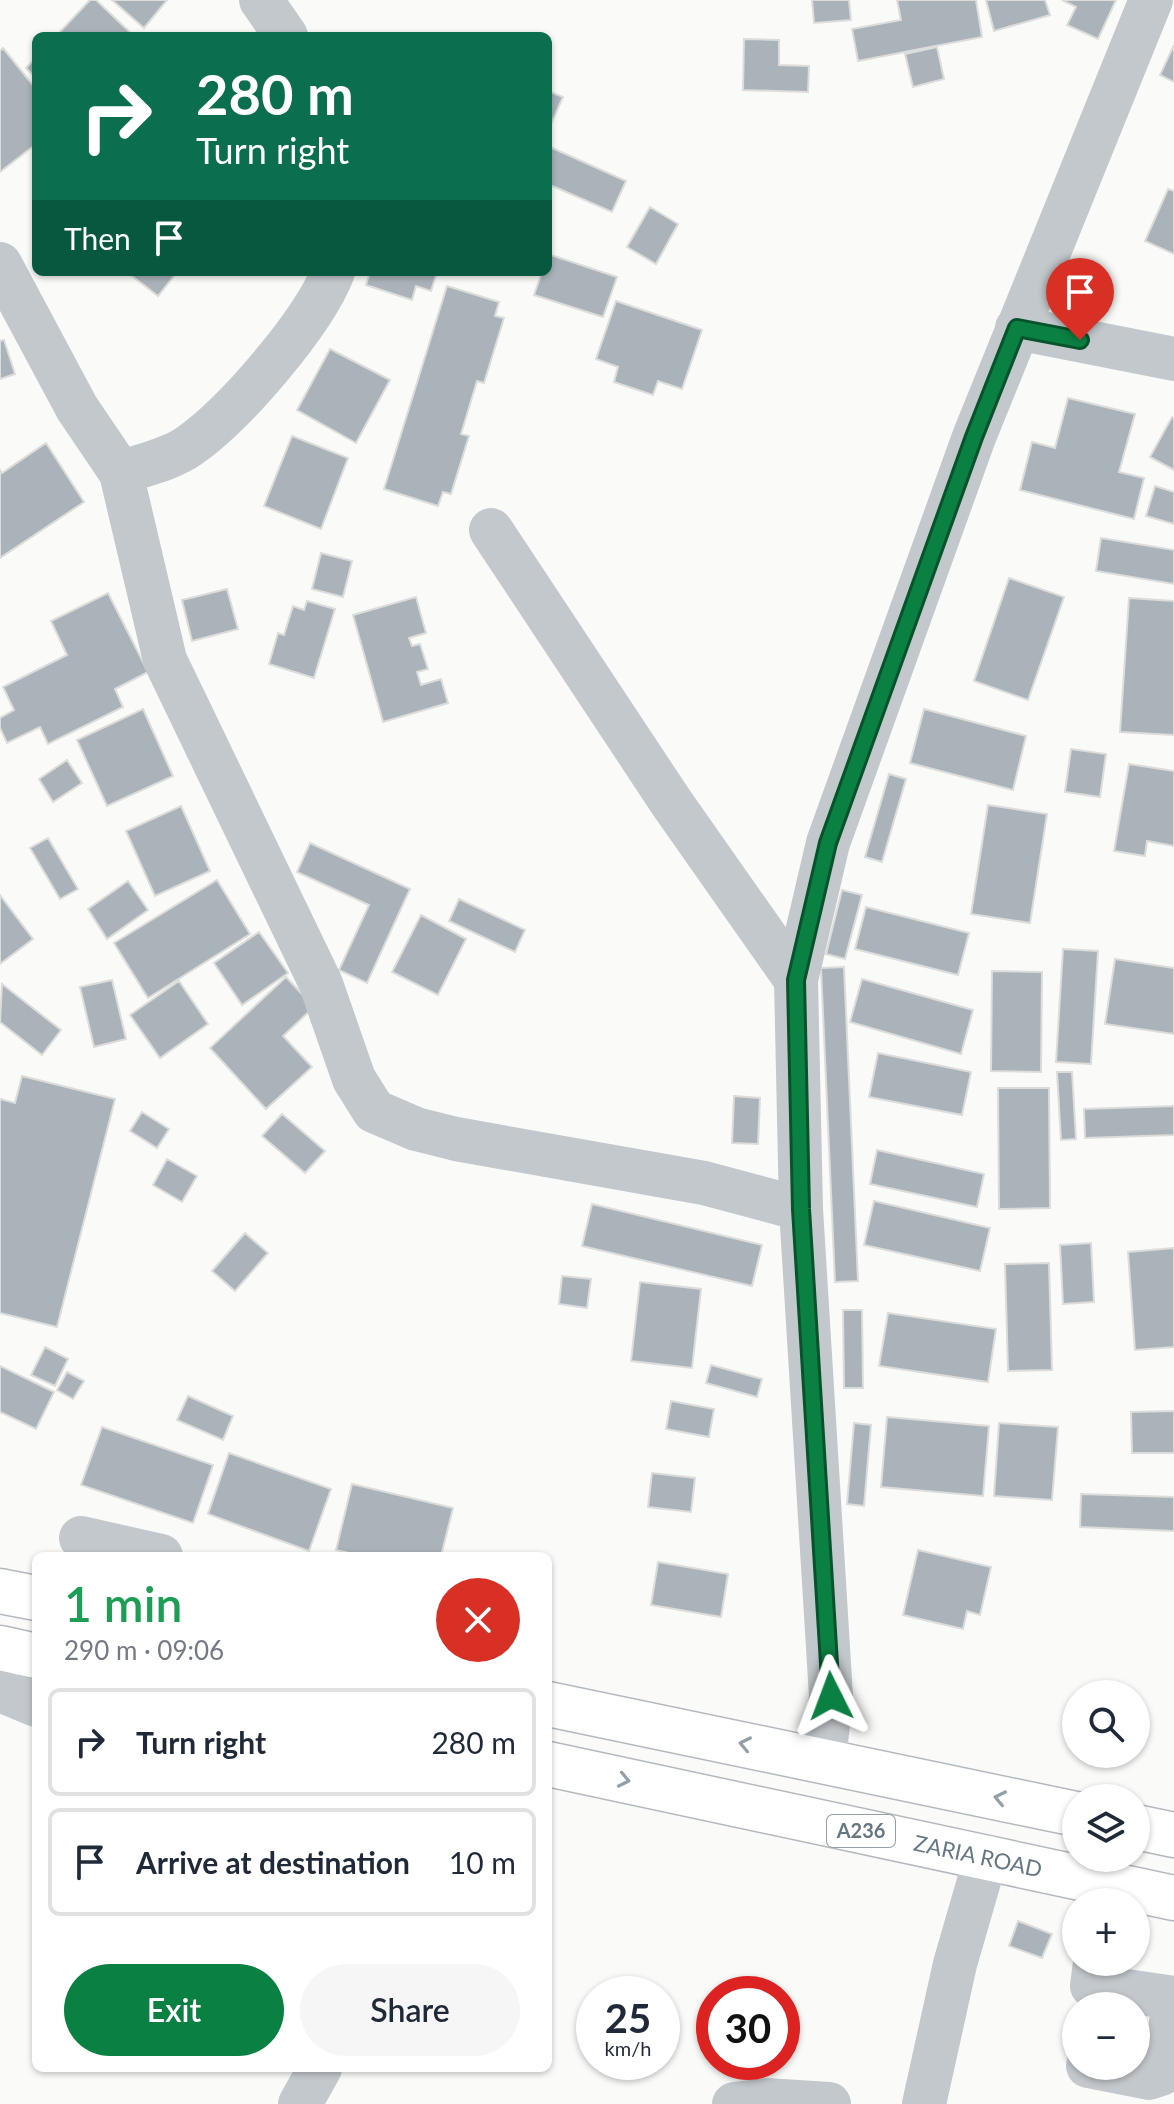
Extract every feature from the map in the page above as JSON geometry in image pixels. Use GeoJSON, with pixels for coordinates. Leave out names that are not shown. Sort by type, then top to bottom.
{"type":"FeatureCollection","features":[{"type":"Feature","properties":{"kind":"highway"},"geometry":{"type":"LineString","coordinates":[[0,1591],[32,1597]]}},
{"type":"Feature","properties":{"kind":"highway"},"geometry":{"type":"LineString","coordinates":[[0,1648],[32,1655]]}},
{"type":"Feature","properties":{"kind":"highway"},"geometry":{"type":"LineString","coordinates":[[552,1705],[1062,1811]]}},
{"type":"Feature","properties":{"kind":"highway","name":"ZARIA ROAD"},"geometry":{"type":"LineString","coordinates":[[552,1765],[1065,1874],[1095,1888]]}},
{"type":"Feature","properties":{"kind":"highway"},"geometry":{"type":"LineString","coordinates":[[1150,1830],[1174,1835]]}},
{"type":"Feature","properties":{"kind":"highway","name":"ZARIA ROAD"},"geometry":{"type":"LineString","coordinates":[[1150,1896],[1174,1898]]}},
{"type":"Feature","properties":{"kind":"street"},"geometry":{"type":"LineString","coordinates":[[261,0],[283,32]]}},
{"type":"Feature","properties":{"kind":"street"},"geometry":{"type":"LineString","coordinates":[[824,1761],[831,1696],[801,1209],[796,980],[828,843],[974,437],[1151,0]]}},
{"type":"Feature","properties":{"kind":"street"},"geometry":{"type":"LineString","coordinates":[[0,264],[77,408],[121,473],[165,660],[321,984],[354,1079],[374,1111],[416,1129],[456,1139],[704,1183],[801,1209]]}},
{"type":"Feature","properties":{"kind":"street"},"geometry":{"type":"LineString","coordinates":[[121,473],[188,448],[230,408],[292,340],[331,276]]}},
{"type":"Feature","properties":{"kind":"street"},"geometry":{"type":"LineString","coordinates":[[1017,328],[1174,359]]}},
{"type":"Feature","properties":{"kind":"street"},"geometry":{"type":"LineString","coordinates":[[491,530],[613,716],[796,980]]}},
{"type":"Feature","properties":{"kind":"street"},"geometry":{"type":"LineString","coordinates":[[81,1538],[143,1552]]}},
{"type":"Feature","properties":{"kind":"street"},"geometry":{"type":"LineString","coordinates":[[0,1690],[32,1703]]}},
{"type":"Feature","properties":{"kind":"street"},"geometry":{"type":"LineString","coordinates":[[924,2104],[955,1964],[986,1857]]}},
{"type":"Feature","properties":{"kind":"street"},"geometry":{"type":"LineString","coordinates":[[1092,1985],[1174,1998],[1161,2074],[1150,2078]]}},
{"type":"Feature","properties":{"kind":"street"},"geometry":{"type":"LineString","coordinates":[[734,2104],[766,2100],[829,2104]]}},
{"type":"Feature","properties":{"kind":"building"},"geometry":{"type":"Polygon","coordinates":[[[90,0],[96,0],[130,32],[60,32],[90,0]]]}},
{"type":"Feature","properties":{"kind":"building"},"geometry":{"type":"Polygon","coordinates":[[[112,0],[167,0],[144,28],[112,0]]]}},
{"type":"Feature","properties":{"kind":"building"},"geometry":{"type":"Polygon","coordinates":[[[812,0],[849,0],[851,20],[814,23],[812,0]]]}},
{"type":"Feature","properties":{"kind":"building"},"geometry":{"type":"Polygon","coordinates":[[[897,0],[976,0],[982,37],[858,61],[852,29],[901,20],[897,0]]]}},
{"type":"Feature","properties":{"kind":"building"},"geometry":{"type":"Polygon","coordinates":[[[986,0],[1045,0],[1050,15],[994,31],[986,0]]]}},
{"type":"Feature","properties":{"kind":"building"},"geometry":{"type":"Polygon","coordinates":[[[1062,0],[1116,0],[1098,39],[1067,25],[1076,7],[1062,0]]]}},
{"type":"Feature","properties":{"kind":"building"},"geometry":{"type":"Polygon","coordinates":[[[744,39],[779,40],[779,65],[809,66],[808,92],[743,90],[744,39]]]}},
{"type":"Feature","properties":{"kind":"building"},"geometry":{"type":"Polygon","coordinates":[[[1174,45],[1174,82],[1160,75],[1174,45]]]}},
{"type":"Feature","properties":{"kind":"building"},"geometry":{"type":"Polygon","coordinates":[[[937,47],[944,79],[913,87],[905,54],[937,47]]]}},
{"type":"Feature","properties":{"kind":"building"},"geometry":{"type":"Polygon","coordinates":[[[3,48],[32,84],[32,147],[0,172],[0,51],[3,48]]]}},
{"type":"Feature","properties":{"kind":"building"},"geometry":{"type":"Polygon","coordinates":[[[552,93],[563,97],[552,122],[552,93]]]}},
{"type":"Feature","properties":{"kind":"building"},"geometry":{"type":"Polygon","coordinates":[[[552,148],[626,181],[612,212],[552,186],[552,148]]]}},
{"type":"Feature","properties":{"kind":"building"},"geometry":{"type":"Polygon","coordinates":[[[1168,189],[1174,191],[1174,254],[1145,241],[1168,189]]]}},
{"type":"Feature","properties":{"kind":"building"},"geometry":{"type":"Polygon","coordinates":[[[650,207],[678,224],[656,264],[627,247],[650,207]]]}},
{"type":"Feature","properties":{"kind":"building"},"geometry":{"type":"Polygon","coordinates":[[[552,255],[617,277],[603,317],[534,295],[541,276],[552,276],[552,255]]]}},
{"type":"Feature","properties":{"kind":"building"},"geometry":{"type":"Polygon","coordinates":[[[132,276],[174,276],[158,296],[132,276]]]}},
{"type":"Feature","properties":{"kind":"building"},"geometry":{"type":"Polygon","coordinates":[[[369,276],[436,276],[431,291],[416,286],[412,300],[366,285],[369,276]]]}},
{"type":"Feature","properties":{"kind":"building"},"geometry":{"type":"Polygon","coordinates":[[[447,286],[499,302],[495,316],[504,318],[484,383],[477,381],[461,434],[469,436],[451,494],[443,492],[438,506],[384,489],[447,286]]]}},
{"type":"Feature","properties":{"kind":"building"},"geometry":{"type":"Polygon","coordinates":[[[616,301],[702,330],[682,389],[658,381],[653,395],[614,382],[618,367],[596,359],[616,301]]]}},
{"type":"Feature","properties":{"kind":"building"},"geometry":{"type":"Polygon","coordinates":[[[4,340],[15,374],[0,379],[0,341],[4,340]]]}},
{"type":"Feature","properties":{"kind":"building"},"geometry":{"type":"Polygon","coordinates":[[[330,349],[390,380],[356,443],[297,410],[330,349]]]}},
{"type":"Feature","properties":{"kind":"building"},"geometry":{"type":"Polygon","coordinates":[[[1068,398],[1135,414],[1119,472],[1144,478],[1134,519],[1020,490],[1032,442],[1055,448],[1068,398]]]}},
{"type":"Feature","properties":{"kind":"building"},"geometry":{"type":"Polygon","coordinates":[[[1174,418],[1174,470],[1150,457],[1174,418]]]}},
{"type":"Feature","properties":{"kind":"building"},"geometry":{"type":"Polygon","coordinates":[[[292,436],[348,458],[321,529],[264,506],[292,436]]]}},
{"type":"Feature","properties":{"kind":"building"},"geometry":{"type":"Polygon","coordinates":[[[46,443],[84,502],[0,558],[0,470],[2,473],[46,443]]]}},
{"type":"Feature","properties":{"kind":"building"},"geometry":{"type":"Polygon","coordinates":[[[1155,486],[1174,492],[1174,524],[1146,516],[1155,486]]]}},
{"type":"Feature","properties":{"kind":"building"},"geometry":{"type":"Polygon","coordinates":[[[1101,538],[1174,550],[1174,584],[1096,571],[1101,538]]]}},
{"type":"Feature","properties":{"kind":"building"},"geometry":{"type":"Polygon","coordinates":[[[321,553],[352,561],[343,597],[312,589],[321,553]]]}},
{"type":"Feature","properties":{"kind":"building"},"geometry":{"type":"Polygon","coordinates":[[[1009,578],[1064,597],[1028,700],[974,681],[1009,578]]]}},
{"type":"Feature","properties":{"kind":"building"},"geometry":{"type":"Polygon","coordinates":[[[227,589],[238,629],[192,641],[182,600],[227,589]]]}},
{"type":"Feature","properties":{"kind":"building"},"geometry":{"type":"Polygon","coordinates":[[[108,593],[148,672],[115,689],[123,707],[48,744],[40,727],[7,743],[0,728],[0,718],[14,710],[3,687],[67,655],[51,621],[108,593]]]}},
{"type":"Feature","properties":{"kind":"building"},"geometry":{"type":"Polygon","coordinates":[[[416,597],[426,633],[409,638],[412,646],[420,644],[428,669],[417,672],[421,685],[441,679],[448,703],[383,722],[353,615],[416,597]]]}},
{"type":"Feature","properties":{"kind":"building"},"geometry":{"type":"Polygon","coordinates":[[[1129,598],[1174,601],[1174,735],[1120,732],[1129,598]]]}},
{"type":"Feature","properties":{"kind":"building"},"geometry":{"type":"Polygon","coordinates":[[[307,601],[335,609],[314,678],[269,664],[278,633],[284,635],[293,606],[304,610],[307,601]]]}},
{"type":"Feature","properties":{"kind":"building"},"geometry":{"type":"Polygon","coordinates":[[[143,709],[173,776],[107,806],[77,740],[143,709]]]}},
{"type":"Feature","properties":{"kind":"building"},"geometry":{"type":"Polygon","coordinates":[[[924,709],[1026,736],[1013,790],[910,763],[924,709]]]}},
{"type":"Feature","properties":{"kind":"building"},"geometry":{"type":"Polygon","coordinates":[[[1071,749],[1106,754],[1100,797],[1065,792],[1071,749]]]}},
{"type":"Feature","properties":{"kind":"building"},"geometry":{"type":"Polygon","coordinates":[[[67,760],[82,783],[53,802],[39,779],[67,760]]]}},
{"type":"Feature","properties":{"kind":"building"},"geometry":{"type":"Polygon","coordinates":[[[1129,764],[1174,771],[1174,846],[1147,841],[1145,856],[1114,851],[1129,764]]]}},
{"type":"Feature","properties":{"kind":"building"},"geometry":{"type":"Polygon","coordinates":[[[889,774],[906,779],[882,862],[865,857],[889,774]]]}},
{"type":"Feature","properties":{"kind":"building"},"geometry":{"type":"Polygon","coordinates":[[[988,805],[1047,814],[1030,923],[971,914],[988,805]]]}},
{"type":"Feature","properties":{"kind":"building"},"geometry":{"type":"Polygon","coordinates":[[[181,806],[210,871],[155,896],[126,831],[181,806]]]}},
{"type":"Feature","properties":{"kind":"building"},"geometry":{"type":"Polygon","coordinates":[[[48,838],[78,889],[60,899],[30,848],[48,838]]]}},
{"type":"Feature","properties":{"kind":"building"},"geometry":{"type":"Polygon","coordinates":[[[310,843],[410,889],[367,983],[339,970],[369,905],[297,872],[310,843]]]}},
{"type":"Feature","properties":{"kind":"building"},"geometry":{"type":"Polygon","coordinates":[[[217,880],[250,934],[148,998],[114,943],[217,880]]]}},
{"type":"Feature","properties":{"kind":"building"},"geometry":{"type":"Polygon","coordinates":[[[128,881],[148,910],[107,939],[88,909],[128,881]]]}},
{"type":"Feature","properties":{"kind":"building"},"geometry":{"type":"Polygon","coordinates":[[[842,890],[862,895],[845,959],[826,954],[842,890]]]}},
{"type":"Feature","properties":{"kind":"building"},"geometry":{"type":"Polygon","coordinates":[[[0,895],[33,939],[0,964],[0,895]]]}},
{"type":"Feature","properties":{"kind":"building"},"geometry":{"type":"Polygon","coordinates":[[[459,899],[525,930],[515,952],[449,921],[459,899]]]}},
{"type":"Feature","properties":{"kind":"building"},"geometry":{"type":"Polygon","coordinates":[[[866,907],[969,933],[958,975],[855,949],[866,907]]]}},
{"type":"Feature","properties":{"kind":"building"},"geometry":{"type":"Polygon","coordinates":[[[421,915],[466,939],[438,995],[392,972],[421,915]]]}},
{"type":"Feature","properties":{"kind":"building"},"geometry":{"type":"Polygon","coordinates":[[[259,932],[288,973],[242,1005],[214,963],[259,932]]]}},
{"type":"Feature","properties":{"kind":"building"},"geometry":{"type":"Polygon","coordinates":[[[1063,949],[1098,951],[1091,1064],[1056,1062],[1063,949]]]}},
{"type":"Feature","properties":{"kind":"building"},"geometry":{"type":"Polygon","coordinates":[[[1115,959],[1174,968],[1174,1034],[1105,1024],[1115,959]]]}},
{"type":"Feature","properties":{"kind":"building"},"geometry":{"type":"Polygon","coordinates":[[[844,967],[858,1281],[835,1282],[821,968],[844,967]]]}},
{"type":"Feature","properties":{"kind":"building"},"geometry":{"type":"Polygon","coordinates":[[[992,971],[1042,972],[1041,1072],[991,1071],[992,971]]]}},
{"type":"Feature","properties":{"kind":"building"},"geometry":{"type":"Polygon","coordinates":[[[286,977],[314,1007],[283,1036],[312,1067],[266,1109],[210,1048],[286,977]]]}},
{"type":"Feature","properties":{"kind":"building"},"geometry":{"type":"Polygon","coordinates":[[[862,979],[973,1010],[961,1054],[850,1022],[862,979]]]}},
{"type":"Feature","properties":{"kind":"building"},"geometry":{"type":"Polygon","coordinates":[[[112,980],[126,1039],[94,1047],[80,987],[112,980]]]}},
{"type":"Feature","properties":{"kind":"building"},"geometry":{"type":"Polygon","coordinates":[[[179,981],[208,1024],[160,1058],[130,1015],[179,981]]]}},
{"type":"Feature","properties":{"kind":"building"},"geometry":{"type":"Polygon","coordinates":[[[2,984],[61,1030],[42,1055],[0,1022],[2,984]]]}},
{"type":"Feature","properties":{"kind":"building"},"geometry":{"type":"Polygon","coordinates":[[[878,1053],[971,1072],[962,1115],[869,1097],[878,1053]]]}},
{"type":"Feature","properties":{"kind":"building"},"geometry":{"type":"Polygon","coordinates":[[[1057,1072],[1072,1072],[1076,1139],[1061,1140],[1057,1072]]]}},
{"type":"Feature","properties":{"kind":"building"},"geometry":{"type":"Polygon","coordinates":[[[22,1076],[115,1099],[57,1327],[0,1313],[0,1099],[15,1103],[22,1076]]]}},
{"type":"Feature","properties":{"kind":"building"},"geometry":{"type":"Polygon","coordinates":[[[998,1088],[1049,1088],[1050,1208],[999,1209],[998,1088]]]}},
{"type":"Feature","properties":{"kind":"building"},"geometry":{"type":"Polygon","coordinates":[[[734,1096],[760,1098],[758,1144],[732,1143],[734,1096]]]}},
{"type":"Feature","properties":{"kind":"building"},"geometry":{"type":"Polygon","coordinates":[[[1174,1106],[1174,1135],[1085,1138],[1084,1109],[1174,1106]]]}},
{"type":"Feature","properties":{"kind":"building"},"geometry":{"type":"Polygon","coordinates":[[[142,1112],[169,1129],[157,1148],[130,1131],[142,1112]]]}},
{"type":"Feature","properties":{"kind":"building"},"geometry":{"type":"Polygon","coordinates":[[[282,1114],[325,1151],[305,1173],[262,1136],[282,1114]]]}},
{"type":"Feature","properties":{"kind":"building"},"geometry":{"type":"Polygon","coordinates":[[[877,1150],[984,1174],[977,1207],[870,1184],[877,1150]]]}},
{"type":"Feature","properties":{"kind":"building"},"geometry":{"type":"Polygon","coordinates":[[[167,1159],[197,1176],[182,1202],[153,1185],[167,1159]]]}},
{"type":"Feature","properties":{"kind":"building"},"geometry":{"type":"Polygon","coordinates":[[[874,1201],[990,1228],[980,1271],[864,1245],[874,1201]]]}},
{"type":"Feature","properties":{"kind":"building"},"geometry":{"type":"Polygon","coordinates":[[[592,1204],[762,1245],[752,1286],[582,1246],[592,1204]]]}},
{"type":"Feature","properties":{"kind":"building"},"geometry":{"type":"Polygon","coordinates":[[[245,1233],[268,1253],[235,1291],[212,1271],[245,1233]]]}},
{"type":"Feature","properties":{"kind":"building"},"geometry":{"type":"Polygon","coordinates":[[[1091,1243],[1094,1302],[1063,1304],[1060,1245],[1091,1243]]]}},
{"type":"Feature","properties":{"kind":"building"},"geometry":{"type":"Polygon","coordinates":[[[1174,1248],[1174,1347],[1135,1350],[1128,1252],[1174,1248]]]}},
{"type":"Feature","properties":{"kind":"building"},"geometry":{"type":"Polygon","coordinates":[[[1049,1263],[1052,1370],[1008,1371],[1005,1264],[1049,1263]]]}},
{"type":"Feature","properties":{"kind":"building"},"geometry":{"type":"Polygon","coordinates":[[[562,1276],[591,1279],[587,1308],[559,1304],[562,1276]]]}},
{"type":"Feature","properties":{"kind":"building"},"geometry":{"type":"Polygon","coordinates":[[[640,1282],[701,1289],[692,1368],[631,1361],[640,1282]]]}},
{"type":"Feature","properties":{"kind":"building"},"geometry":{"type":"Polygon","coordinates":[[[843,1310],[862,1310],[863,1388],[844,1388],[843,1310]]]}},
{"type":"Feature","properties":{"kind":"building"},"geometry":{"type":"Polygon","coordinates":[[[888,1313],[996,1329],[988,1382],[879,1366],[888,1313]]]}},
{"type":"Feature","properties":{"kind":"building"},"geometry":{"type":"Polygon","coordinates":[[[45,1347],[68,1359],[55,1386],[31,1375],[45,1347]]]}},
{"type":"Feature","properties":{"kind":"building"},"geometry":{"type":"Polygon","coordinates":[[[711,1365],[762,1379],[757,1397],[706,1383],[711,1365]]]}},
{"type":"Feature","properties":{"kind":"building"},"geometry":{"type":"Polygon","coordinates":[[[0,1366],[54,1392],[36,1429],[0,1412],[0,1366]]]}},
{"type":"Feature","properties":{"kind":"building"},"geometry":{"type":"Polygon","coordinates":[[[67,1372],[84,1381],[73,1399],[57,1390],[67,1372]]]}},
{"type":"Feature","properties":{"kind":"building"},"geometry":{"type":"Polygon","coordinates":[[[188,1396],[233,1416],[223,1440],[177,1420],[188,1396]]]}},
{"type":"Feature","properties":{"kind":"building"},"geometry":{"type":"Polygon","coordinates":[[[671,1401],[714,1409],[709,1437],[666,1429],[671,1401]]]}},
{"type":"Feature","properties":{"kind":"building"},"geometry":{"type":"Polygon","coordinates":[[[1174,1411],[1174,1453],[1132,1453],[1131,1412],[1174,1411]]]}},
{"type":"Feature","properties":{"kind":"building"},"geometry":{"type":"Polygon","coordinates":[[[887,1417],[989,1426],[983,1496],[881,1487],[887,1417]]]}},
{"type":"Feature","properties":{"kind":"building"},"geometry":{"type":"Polygon","coordinates":[[[854,1423],[871,1425],[864,1506],[847,1504],[854,1423]]]}},
{"type":"Feature","properties":{"kind":"building"},"geometry":{"type":"Polygon","coordinates":[[[999,1423],[1058,1427],[1052,1500],[994,1496],[999,1423]]]}},
{"type":"Feature","properties":{"kind":"building"},"geometry":{"type":"Polygon","coordinates":[[[102,1427],[213,1465],[193,1523],[81,1485],[102,1427]]]}},
{"type":"Feature","properties":{"kind":"building"},"geometry":{"type":"Polygon","coordinates":[[[229,1453],[331,1489],[309,1551],[208,1514],[229,1453]]]}},
{"type":"Feature","properties":{"kind":"building"},"geometry":{"type":"Polygon","coordinates":[[[652,1473],[695,1478],[691,1512],[648,1507],[652,1473]]]}},
{"type":"Feature","properties":{"kind":"building"},"geometry":{"type":"Polygon","coordinates":[[[352,1484],[453,1508],[442,1552],[336,1550],[352,1484]]]}},
{"type":"Feature","properties":{"kind":"building"},"geometry":{"type":"Polygon","coordinates":[[[1081,1494],[1174,1497],[1174,1531],[1080,1527],[1081,1494]]]}},
{"type":"Feature","properties":{"kind":"building"},"geometry":{"type":"Polygon","coordinates":[[[918,1550],[991,1567],[980,1615],[967,1611],[963,1629],[903,1615],[918,1550]]]}},
{"type":"Feature","properties":{"kind":"building"},"geometry":{"type":"Polygon","coordinates":[[[658,1562],[728,1574],[721,1617],[651,1605],[658,1562]]]}},
{"type":"Feature","properties":{"kind":"building"},"geometry":{"type":"Polygon","coordinates":[[[1018,1921],[1052,1934],[1042,1958],[1009,1946],[1018,1921]]]}},
{"type":"Feature","properties":{"kind":"route"},"geometry":{"type":"LineString","coordinates":[[831,1696],[801,1209],[796,980],[828,843],[974,437],[1017,328],[1080,340]]}}]}
